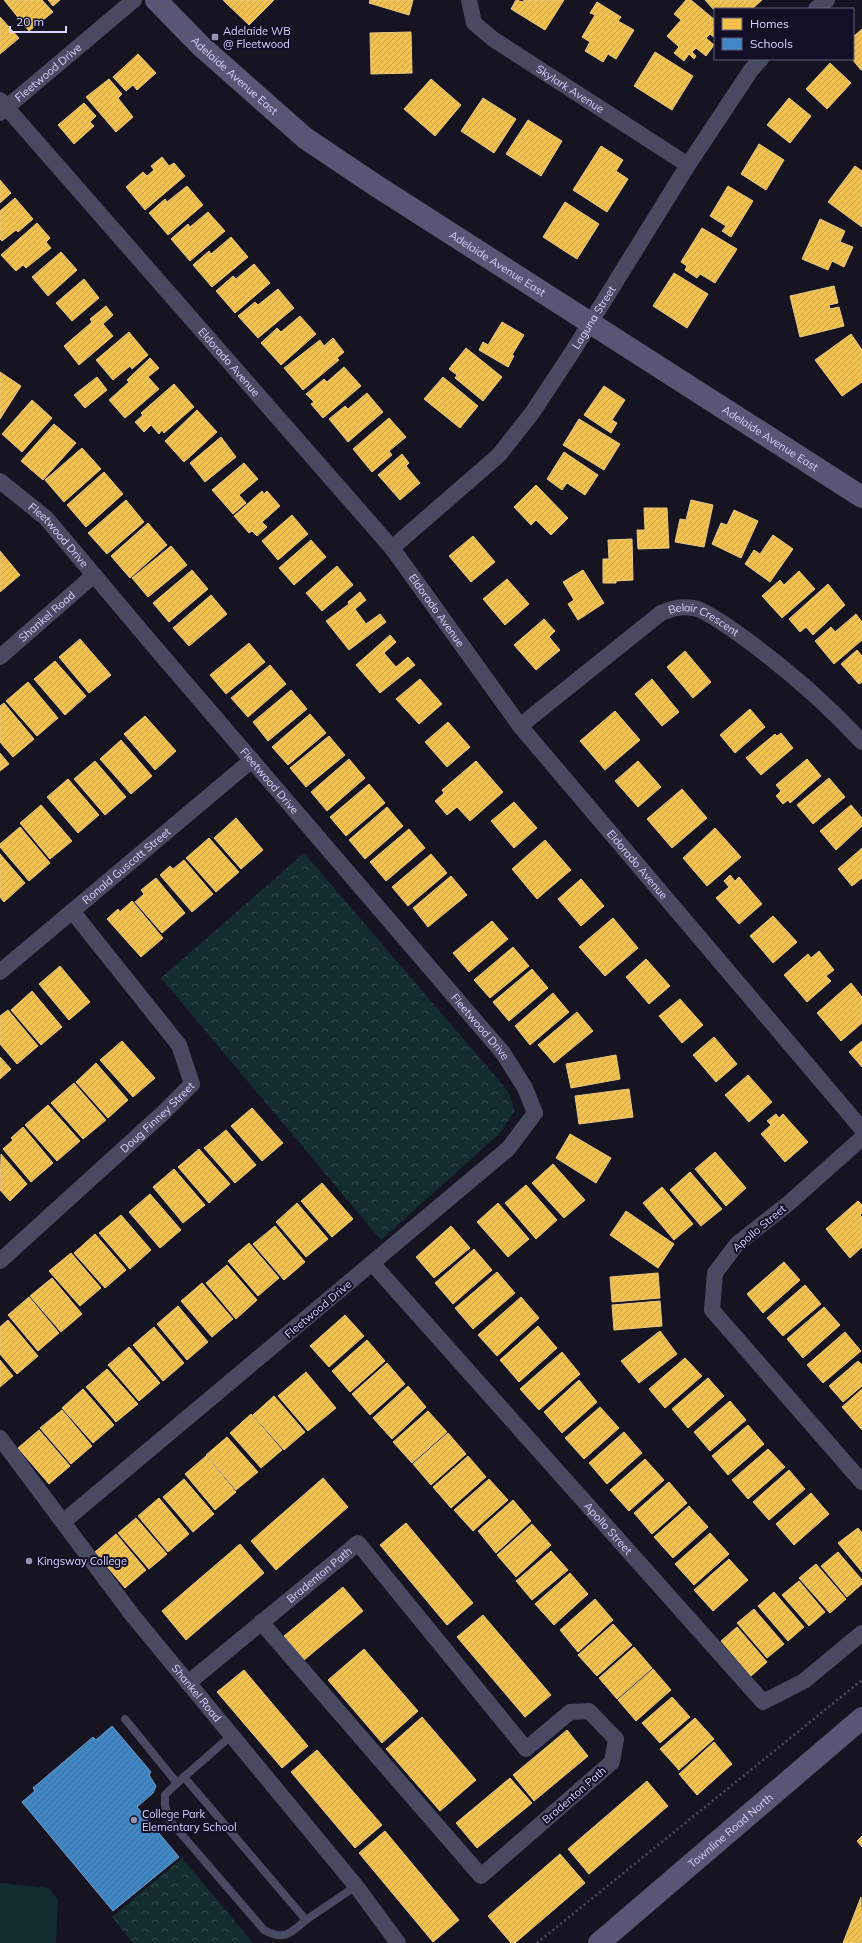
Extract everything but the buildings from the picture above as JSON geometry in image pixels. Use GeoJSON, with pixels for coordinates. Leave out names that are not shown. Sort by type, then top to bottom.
{"type":"FeatureCollection","features":[{"type":"Feature","properties":{"kind":"main road","name":"Adelaide Avenue East"},"geometry":{"type":"LineString","coordinates":[[156,0],[201,46],[305,138],[382,190],[862,497]]}},
{"type":"Feature","properties":{"kind":"main road","name":"Townline Road North"},"geometry":{"type":"LineString","coordinates":[[599,1943],[862,1718]]}},
{"type":"Feature","properties":{"kind":"street","name":"Fleetwood Drive"},"geometry":{"type":"LineString","coordinates":[[2,107],[134,0]]}},
{"type":"Feature","properties":{"kind":"street","name":"Skylark Avenue"},"geometry":{"type":"LineString","coordinates":[[469,0],[474,23],[493,40],[688,165]]}},
{"type":"Feature","properties":{"kind":"street"},"geometry":{"type":"LineString","coordinates":[[817,8],[827,0]]}},
{"type":"Feature","properties":{"kind":"street","name":"Laguna Street"},"geometry":{"type":"LineString","coordinates":[[392,548],[499,455],[532,413],[688,165],[751,70],[760,60]]}},
{"type":"Feature","properties":{"kind":"street","name":"Eldorado Avenue"},"geometry":{"type":"LineString","coordinates":[[2,107],[392,548],[520,726],[862,1129]]}},
{"type":"Feature","properties":{"kind":"street","name":"Fleetwood Drive"},"geometry":{"type":"LineString","coordinates":[[0,481],[46,518],[503,1052],[525,1088],[535,1113],[508,1149],[63,1522]]}},
{"type":"Feature","properties":{"kind":"street","name":"Shankel Road"},"geometry":{"type":"LineString","coordinates":[[0,657],[94,575]]}},
{"type":"Feature","properties":{"kind":"street","name":"Belair Crescent"},"geometry":{"type":"LineString","coordinates":[[520,726],[661,613],[677,607],[695,608],[717,619],[754,645],[829,707],[862,742]]}},
{"type":"Feature","properties":{"kind":"street","name":"Ronald Guscott Street"},"geometry":{"type":"LineString","coordinates":[[0,972],[252,760]]}},
{"type":"Feature","properties":{"kind":"street","name":"Doug Finney Street"},"geometry":{"type":"LineString","coordinates":[[0,1262],[163,1113],[192,1084],[179,1045],[72,912]]}},
{"type":"Feature","properties":{"kind":"street","name":"Apollo Street"},"geometry":{"type":"LineString","coordinates":[[862,1138],[789,1203],[737,1244],[715,1272],[712,1310],[862,1482]]}},
{"type":"Feature","properties":{"kind":"street","name":"Apollo Street"},"geometry":{"type":"LineString","coordinates":[[372,1263],[763,1702],[804,1681],[862,1634]]}},
{"type":"Feature","properties":{"kind":"street","name":"Shankel Road"},"geometry":{"type":"LineString","coordinates":[[0,1438],[133,1616],[356,1886],[398,1943]]}},
{"type":"Feature","properties":{"kind":"street","name":"Bradenton Path"},"geometry":{"type":"LineString","coordinates":[[188,1683],[261,1622],[358,1544],[526,1749],[570,1712],[589,1711],[616,1739],[612,1762],[481,1876],[261,1622]]}},
{"type":"Feature","properties":{"kind":"lane"},"geometry":{"type":"LineString","coordinates":[[125,1719],[177,1782]]}},
{"type":"Feature","properties":{"kind":"lane"},"geometry":{"type":"LineString","coordinates":[[232,1735],[177,1782],[165,1795],[165,1806],[170,1821],[264,1930],[275,1936],[289,1935],[306,1920],[356,1886]]}},
{"type":"Feature","properties":{"kind":"lane"},"geometry":{"type":"LineString","coordinates":[[184,1777],[306,1920]]}},
{"type":"Feature","properties":{"kind":"path"},"geometry":{"type":"LineString","coordinates":[[538,1943],[862,1680]]}},
{"type":"Feature","properties":{"kind":"green space"},"geometry":{"type":"Polygon","coordinates":[[[304,853],[508,1091],[515,1111],[498,1135],[381,1240],[161,978],[304,853]]]}},
{"type":"Feature","properties":{"kind":"green space"},"geometry":{"type":"Polygon","coordinates":[[[182,1858],[253,1943],[133,1943],[112,1917],[182,1858]]]}},
{"type":"Feature","properties":{"kind":"green space"},"geometry":{"type":"Polygon","coordinates":[[[0,1883],[49,1888],[58,1900],[56,1943],[0,1943],[0,1883]]]}},
{"type":"Feature","properties":{"kind":"place","name":"Adelaide WB @ Fleetwood"},"geometry":{"type":"Point","coordinates":[215,37]}},
{"type":"Feature","properties":{"kind":"place","name":"Kingsway College"},"geometry":{"type":"Point","coordinates":[29,1561]}},
{"type":"Feature","properties":{"kind":"place","name":"College Park Elementary School"},"geometry":{"type":"Point","coordinates":[134,1820]}}]}
